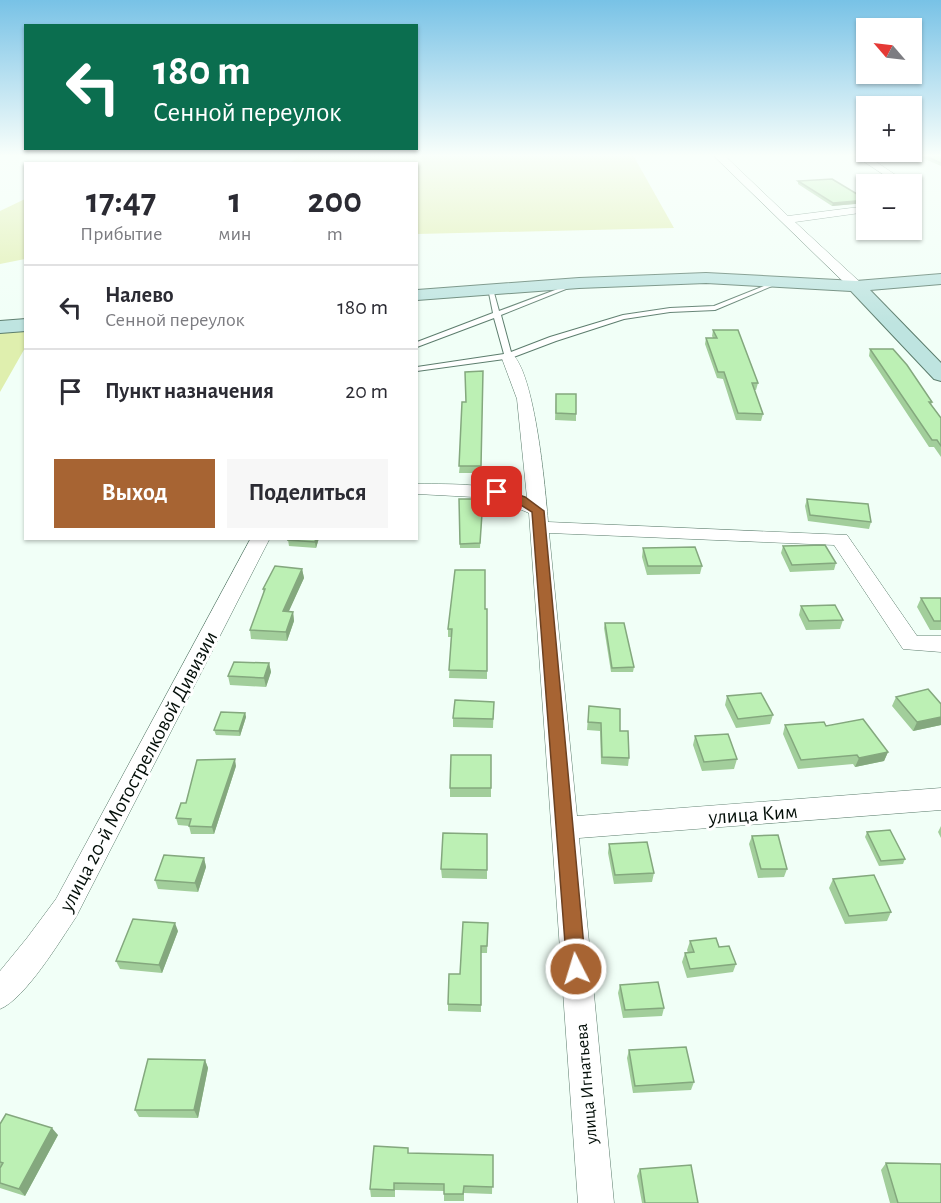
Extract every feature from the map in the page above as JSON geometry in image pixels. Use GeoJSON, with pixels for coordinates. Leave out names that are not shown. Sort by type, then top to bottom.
{"type":"FeatureCollection","features":[{"type":"Feature","properties":{"kind":"street"},"geometry":{"type":"LineString","coordinates":[[779,211],[856,286],[941,375]]}},
{"type":"Feature","properties":{"kind":"street"},"geometry":{"type":"LineString","coordinates":[[788,219],[850,211]]}},
{"type":"Feature","properties":{"kind":"street"},"geometry":{"type":"LineString","coordinates":[[418,295],[579,283],[706,278],[782,280],[856,286],[941,279]]}},
{"type":"Feature","properties":{"kind":"street"},"geometry":{"type":"LineString","coordinates":[[0,327],[24,326]]}},
{"type":"Feature","properties":{"kind":"street","name":"улица Игнатьева"},"geometry":{"type":"LineString","coordinates":[[508,356],[525,399],[538,519],[596,1203]]}},
{"type":"Feature","properties":{"kind":"street"},"geometry":{"type":"LineString","coordinates":[[418,489],[497,492],[521,500],[538,519],[840,539],[911,644],[941,644]]}},
{"type":"Feature","properties":{"kind":"street","name":"улица 20-й Мотострелковой Дивизии"},"geometry":{"type":"LineString","coordinates":[[0,994],[38,948],[66,908],[260,540]]}},
{"type":"Feature","properties":{"kind":"street","name":"улица Ким"},"geometry":{"type":"LineString","coordinates":[[564,828],[941,800]]}},
{"type":"Feature","properties":{"kind":"lane"},"geometry":{"type":"LineString","coordinates":[[418,369],[508,356],[623,317],[670,310],[715,308],[782,280]]}},
{"type":"Feature","properties":{"kind":"lane"},"geometry":{"type":"LineString","coordinates":[[418,345],[579,283]]}},
{"type":"Feature","properties":{"kind":"lane","name":"улица Игнатьева"},"geometry":{"type":"LineString","coordinates":[[490,289],[508,356]]}},
{"type":"Feature","properties":{"kind":"green space"},"geometry":{"type":"Polygon","coordinates":[[[0,211],[24,211],[24,259],[0,264],[0,211]]]}},
{"type":"Feature","properties":{"kind":"green space"},"geometry":{"type":"Polygon","coordinates":[[[418,211],[665,211],[674,228],[418,234],[418,211]]]}},
{"type":"Feature","properties":{"kind":"green space"},"geometry":{"type":"Polygon","coordinates":[[[24,331],[24,350],[0,392],[0,333],[24,331]]]}},
{"type":"Feature","properties":{"kind":"building"},"geometry":{"type":"Polygon","coordinates":[[[713,330],[738,330],[758,383],[752,383],[763,414],[738,413],[724,372],[718,372],[706,338],[717,338],[713,330]]]}},
{"type":"Feature","properties":{"kind":"building"},"geometry":{"type":"Polygon","coordinates":[[[870,349],[893,349],[907,365],[941,418],[941,446],[937,440],[932,440],[870,349]]]}},
{"type":"Feature","properties":{"kind":"building"},"geometry":{"type":"Polygon","coordinates":[[[483,371],[481,466],[459,466],[462,402],[466,402],[465,372],[483,371]]]}},
{"type":"Feature","properties":{"kind":"building"},"geometry":{"type":"Polygon","coordinates":[[[556,394],[576,394],[576,414],[556,413],[556,394]]]}},
{"type":"Feature","properties":{"kind":"building"},"geometry":{"type":"Polygon","coordinates":[[[459,499],[483,499],[480,543],[460,544],[459,499]]]}},
{"type":"Feature","properties":{"kind":"building"},"geometry":{"type":"Polygon","coordinates":[[[807,499],[868,504],[871,522],[810,515],[807,499]]]}},
{"type":"Feature","properties":{"kind":"building"},"geometry":{"type":"Polygon","coordinates":[[[288,540],[316,540],[315,542],[288,540]]]}},
{"type":"Feature","properties":{"kind":"building"},"geometry":{"type":"Polygon","coordinates":[[[825,545],[836,563],[792,565],[783,546],[825,545]]]}},
{"type":"Feature","properties":{"kind":"building"},"geometry":{"type":"Polygon","coordinates":[[[695,547],[702,566],[648,566],[643,548],[695,547]]]}},
{"type":"Feature","properties":{"kind":"building"},"geometry":{"type":"Polygon","coordinates":[[[275,566],[302,569],[283,611],[293,612],[286,632],[250,630],[265,589],[263,589],[275,566]]]}},
{"type":"Feature","properties":{"kind":"building"},"geometry":{"type":"Polygon","coordinates":[[[455,570],[485,570],[487,671],[449,670],[452,629],[448,629],[455,570]]]}},
{"type":"Feature","properties":{"kind":"building"},"geometry":{"type":"Polygon","coordinates":[[[921,598],[941,598],[941,621],[934,621],[921,598]]]}},
{"type":"Feature","properties":{"kind":"building"},"geometry":{"type":"Polygon","coordinates":[[[835,605],[843,620],[809,621],[801,606],[835,605]]]}},
{"type":"Feature","properties":{"kind":"building"},"geometry":{"type":"Polygon","coordinates":[[[605,623],[624,623],[634,667],[612,668],[605,623]]]}},
{"type":"Feature","properties":{"kind":"building"},"geometry":{"type":"Polygon","coordinates":[[[234,662],[269,663],[264,678],[228,676],[234,662]]]}},
{"type":"Feature","properties":{"kind":"building"},"geometry":{"type":"Polygon","coordinates":[[[928,689],[941,704],[941,717],[917,722],[896,697],[928,689]]]}},
{"type":"Feature","properties":{"kind":"building"},"geometry":{"type":"Polygon","coordinates":[[[761,693],[773,715],[738,719],[727,696],[761,693]]]}},
{"type":"Feature","properties":{"kind":"building"},"geometry":{"type":"Polygon","coordinates":[[[455,700],[494,702],[493,719],[453,718],[455,700]]]}},
{"type":"Feature","properties":{"kind":"building"},"geometry":{"type":"Polygon","coordinates":[[[589,706],[620,709],[620,731],[628,731],[629,758],[602,757],[601,723],[588,722],[589,706]]]}},
{"type":"Feature","properties":{"kind":"building"},"geometry":{"type":"Polygon","coordinates":[[[221,712],[245,713],[239,731],[214,730],[221,712]]]}},
{"type":"Feature","properties":{"kind":"building"},"geometry":{"type":"Polygon","coordinates":[[[863,719],[888,752],[859,758],[857,755],[801,760],[785,725],[824,722],[826,726],[863,719]]]}},
{"type":"Feature","properties":{"kind":"building"},"geometry":{"type":"Polygon","coordinates":[[[728,734],[737,759],[704,762],[695,736],[728,734]]]}},
{"type":"Feature","properties":{"kind":"building"},"geometry":{"type":"Polygon","coordinates":[[[451,755],[491,755],[491,788],[450,788],[451,755]]]}},
{"type":"Feature","properties":{"kind":"building"},"geometry":{"type":"Polygon","coordinates":[[[235,759],[212,827],[189,826],[191,819],[176,818],[181,803],[186,803],[197,760],[235,759]]]}},
{"type":"Feature","properties":{"kind":"building"},"geometry":{"type":"Polygon","coordinates":[[[890,830],[905,859],[881,861],[867,832],[890,830]]]}},
{"type":"Feature","properties":{"kind":"building"},"geometry":{"type":"Polygon","coordinates":[[[443,833],[487,834],[487,870],[441,869],[443,833]]]}},
{"type":"Feature","properties":{"kind":"building"},"geometry":{"type":"Polygon","coordinates":[[[778,835],[787,869],[761,869],[752,836],[778,835]]]}},
{"type":"Feature","properties":{"kind":"building"},"geometry":{"type":"Polygon","coordinates":[[[647,842],[654,873],[615,875],[609,844],[647,842]]]}},
{"type":"Feature","properties":{"kind":"building"},"geometry":{"type":"Polygon","coordinates":[[[164,855],[204,858],[195,883],[155,880],[164,855]]]}},
{"type":"Feature","properties":{"kind":"building"},"geometry":{"type":"Polygon","coordinates":[[[874,875],[891,912],[849,916],[833,879],[874,875]]]}},
{"type":"Feature","properties":{"kind":"building"},"geometry":{"type":"Polygon","coordinates":[[[133,919],[175,923],[159,965],[116,961],[133,919]]]}},
{"type":"Feature","properties":{"kind":"building"},"geometry":{"type":"Polygon","coordinates":[[[463,922],[488,923],[487,946],[481,946],[481,1005],[448,1004],[449,974],[460,974],[463,922]]]}},
{"type":"Feature","properties":{"kind":"building"},"geometry":{"type":"Polygon","coordinates":[[[716,938],[719,947],[729,946],[736,964],[690,969],[685,953],[694,952],[690,941],[716,938]]]}},
{"type":"Feature","properties":{"kind":"building"},"geometry":{"type":"Polygon","coordinates":[[[658,982],[664,1008],[625,1010],[620,985],[658,982]]]}},
{"type":"Feature","properties":{"kind":"building"},"geometry":{"type":"Polygon","coordinates":[[[686,1047],[694,1082],[635,1086],[629,1050],[686,1047]]]}},
{"type":"Feature","properties":{"kind":"building"},"geometry":{"type":"Polygon","coordinates":[[[148,1059],[205,1060],[194,1110],[135,1110],[148,1059]]]}},
{"type":"Feature","properties":{"kind":"building"},"geometry":{"type":"Polygon","coordinates":[[[6,1114],[52,1128],[19,1189],[0,1183],[0,1168],[3,1163],[0,1162],[0,1124],[6,1114]]]}},
{"type":"Feature","properties":{"kind":"building"},"geometry":{"type":"Polygon","coordinates":[[[374,1146],[408,1148],[408,1153],[493,1155],[493,1187],[464,1186],[463,1194],[444,1194],[444,1184],[394,1183],[394,1190],[370,1189],[374,1146]]]}},
{"type":"Feature","properties":{"kind":"building"},"geometry":{"type":"Polygon","coordinates":[[[886,1163],[941,1164],[941,1203],[898,1203],[886,1163]]]}},
{"type":"Feature","properties":{"kind":"building"},"geometry":{"type":"Polygon","coordinates":[[[691,1165],[698,1203],[645,1203],[640,1169],[691,1165]]]}},
{"type":"Feature","properties":{"kind":"route"},"geometry":{"type":"LineString","coordinates":[[497,492],[521,500],[538,511],[576,969]]}}]}
